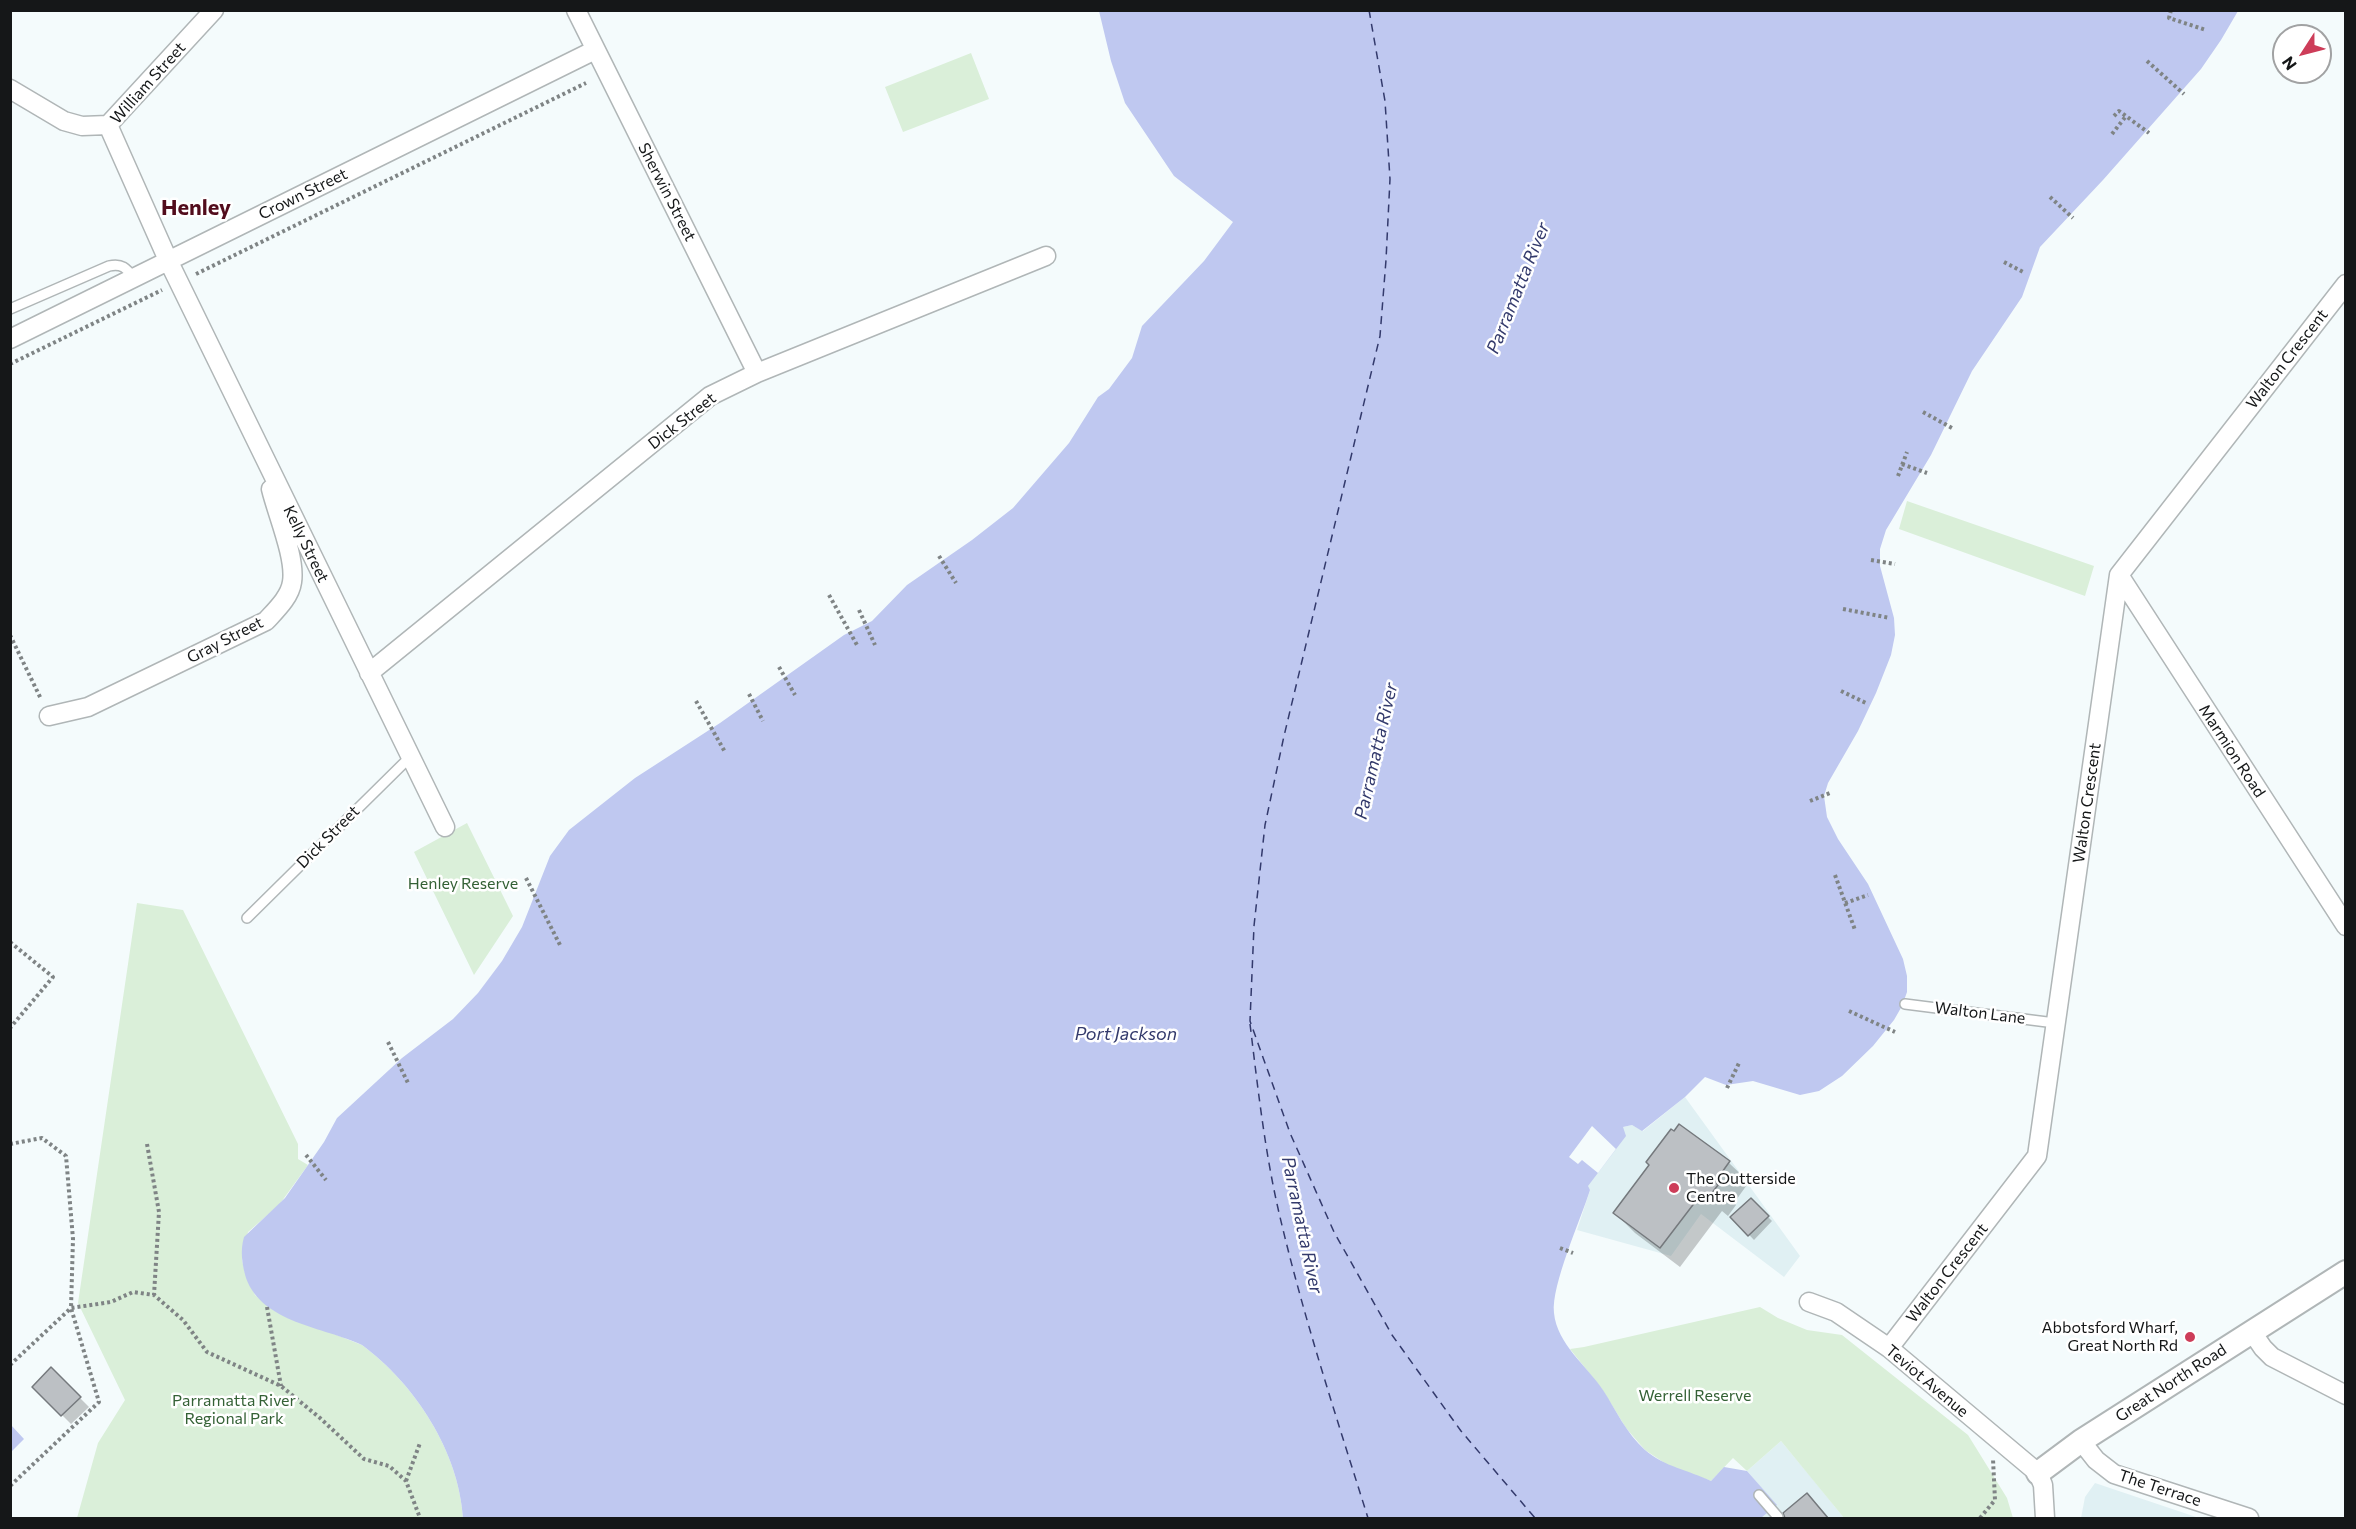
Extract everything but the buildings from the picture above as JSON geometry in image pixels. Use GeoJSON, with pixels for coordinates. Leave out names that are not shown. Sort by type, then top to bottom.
{"type":"FeatureCollection","features":[{"type":"Feature","properties":{"kind":"street","name":"William Street"},"geometry":{"type":"LineString","coordinates":[[168,260],[108,126],[214,10]]}},
{"type":"Feature","properties":{"kind":"street","name":"Sherwin Street"},"geometry":{"type":"LineString","coordinates":[[576,10],[757,373]]}},
{"type":"Feature","properties":{"kind":"street","name":"Crown Street"},"geometry":{"type":"LineString","coordinates":[[10,339],[595,50]]}},
{"type":"Feature","properties":{"kind":"street"},"geometry":{"type":"LineString","coordinates":[[10,89],[64,122],[82,126],[108,126]]}},
{"type":"Feature","properties":{"kind":"street","name":"Dick Street"},"geometry":{"type":"LineString","coordinates":[[369,673],[710,396],[757,373],[1046,256]]}},
{"type":"Feature","properties":{"kind":"street","name":"Kelly Street"},"geometry":{"type":"LineString","coordinates":[[168,260],[445,827]]}},
{"type":"Feature","properties":{"kind":"street","name":"Walton Crescent"},"geometry":{"type":"LineString","coordinates":[[1889,1348],[2037,1156],[2119,575],[2345,288]]}},
{"type":"Feature","properties":{"kind":"street","name":"Gray Street"},"geometry":{"type":"LineString","coordinates":[[49,716],[88,707],[266,621],[283,602],[292,582],[289,550],[260,450]]}},
{"type":"Feature","properties":{"kind":"street","name":"Marmion Road"},"geometry":{"type":"LineString","coordinates":[[2119,575],[2346,926]]}},
{"type":"Feature","properties":{"kind":"street","name":"Great North Road"},"geometry":{"type":"LineString","coordinates":[[2038,1473],[2081,1441],[2346,1272]]}},
{"type":"Feature","properties":{"kind":"street","name":"Teviot Avenue"},"geometry":{"type":"LineString","coordinates":[[1809,1302],[1836,1312],[1889,1348],[2038,1473]]}},
{"type":"Feature","properties":{"kind":"street"},"geometry":{"type":"LineString","coordinates":[[2252,1332],[2272,1357],[2346,1395]]}},
{"type":"Feature","properties":{"kind":"street","name":"The Terrace"},"geometry":{"type":"LineString","coordinates":[[2081,1441],[2096,1460],[2114,1474],[2248,1518]]}},
{"type":"Feature","properties":{"kind":"street"},"geometry":{"type":"LineString","coordinates":[[2038,1473],[2043,1485],[2045,1518]]}},
{"type":"Feature","properties":{"kind":"lane"},"geometry":{"type":"LineString","coordinates":[[10,309],[109,266],[117,264],[125,266],[134,278]]}},
{"type":"Feature","properties":{"kind":"lane","name":"Dick Street"},"geometry":{"type":"LineString","coordinates":[[247,918],[410,757]]}},
{"type":"Feature","properties":{"kind":"lane","name":"Walton Lane"},"geometry":{"type":"LineString","coordinates":[[1905,1004],[2055,1023]]}},
{"type":"Feature","properties":{"kind":"lane"},"geometry":{"type":"LineString","coordinates":[[1759,1495],[1778,1518]]}},
{"type":"Feature","properties":{"kind":"path"},"geometry":{"type":"LineString","coordinates":[[2171,10],[2169,18],[2206,30]]}},
{"type":"Feature","properties":{"kind":"path"},"geometry":{"type":"LineString","coordinates":[[2147,61],[2184,94]]}},
{"type":"Feature","properties":{"kind":"path","name":"Crown Street"},"geometry":{"type":"LineString","coordinates":[[10,364],[586,83]]}},
{"type":"Feature","properties":{"kind":"path"},"geometry":{"type":"LineString","coordinates":[[2114,116],[2119,111],[2149,133]]}},
{"type":"Feature","properties":{"kind":"path"},"geometry":{"type":"LineString","coordinates":[[2112,134],[2126,116]]}},
{"type":"Feature","properties":{"kind":"path"},"geometry":{"type":"LineString","coordinates":[[2050,198],[2073,218]]}},
{"type":"Feature","properties":{"kind":"path"},"geometry":{"type":"LineString","coordinates":[[2004,262],[2025,273]]}},
{"type":"Feature","properties":{"kind":"path"},"geometry":{"type":"LineString","coordinates":[[1923,412],[1952,428]]}},
{"type":"Feature","properties":{"kind":"path"},"geometry":{"type":"LineString","coordinates":[[1898,476],[1907,452]]}},
{"type":"Feature","properties":{"kind":"path"},"geometry":{"type":"LineString","coordinates":[[1902,464],[1927,473]]}},
{"type":"Feature","properties":{"kind":"path"},"geometry":{"type":"LineString","coordinates":[[939,556],[956,583]]}},
{"type":"Feature","properties":{"kind":"path"},"geometry":{"type":"LineString","coordinates":[[1871,560],[1895,564]]}},
{"type":"Feature","properties":{"kind":"path"},"geometry":{"type":"LineString","coordinates":[[829,595],[857,645]]}},
{"type":"Feature","properties":{"kind":"path"},"geometry":{"type":"LineString","coordinates":[[1843,609],[1890,618]]}},
{"type":"Feature","properties":{"kind":"path"},"geometry":{"type":"LineString","coordinates":[[860,610],[875,645]]}},
{"type":"Feature","properties":{"kind":"path"},"geometry":{"type":"LineString","coordinates":[[10,635],[49,716]]}},
{"type":"Feature","properties":{"kind":"path"},"geometry":{"type":"LineString","coordinates":[[779,667],[795,695]]}},
{"type":"Feature","properties":{"kind":"path"},"geometry":{"type":"LineString","coordinates":[[1841,691],[1868,704]]}},
{"type":"Feature","properties":{"kind":"path"},"geometry":{"type":"LineString","coordinates":[[748,694],[763,721]]}},
{"type":"Feature","properties":{"kind":"path"},"geometry":{"type":"LineString","coordinates":[[696,701],[725,752]]}},
{"type":"Feature","properties":{"kind":"path"},"geometry":{"type":"LineString","coordinates":[[1810,801],[1830,793]]}},
{"type":"Feature","properties":{"kind":"path"},"geometry":{"type":"LineString","coordinates":[[1835,875],[1855,930]]}},
{"type":"Feature","properties":{"kind":"path"},"geometry":{"type":"LineString","coordinates":[[526,878],[560,945]]}},
{"type":"Feature","properties":{"kind":"path"},"geometry":{"type":"LineString","coordinates":[[1845,903],[1868,895]]}},
{"type":"Feature","properties":{"kind":"path"},"geometry":{"type":"LineString","coordinates":[[10,1028],[53,977],[11,945]]}},
{"type":"Feature","properties":{"kind":"path"},"geometry":{"type":"LineString","coordinates":[[1849,1011],[1895,1032]]}},
{"type":"Feature","properties":{"kind":"path"},"geometry":{"type":"LineString","coordinates":[[388,1042],[408,1083]]}},
{"type":"Feature","properties":{"kind":"path"},"geometry":{"type":"LineString","coordinates":[[1727,1089],[1739,1063]]}},
{"type":"Feature","properties":{"kind":"path"},"geometry":{"type":"LineString","coordinates":[[10,1144],[42,1138],[66,1156],[74,1239],[71,1308],[99,1402],[10,1486]]}},
{"type":"Feature","properties":{"kind":"path"},"geometry":{"type":"LineString","coordinates":[[147,1144],[159,1212],[154,1294]]}},
{"type":"Feature","properties":{"kind":"path"},"geometry":{"type":"LineString","coordinates":[[306,1155],[326,1180]]}},
{"type":"Feature","properties":{"kind":"path"},"geometry":{"type":"LineString","coordinates":[[1560,1248],[1573,1252]]}},
{"type":"Feature","properties":{"kind":"path"},"geometry":{"type":"LineString","coordinates":[[10,1365],[71,1308],[111,1302],[133,1293],[154,1294],[183,1320],[207,1352],[281,1386],[364,1459],[389,1466],[406,1480],[420,1518]]}},
{"type":"Feature","properties":{"kind":"path"},"geometry":{"type":"LineString","coordinates":[[267,1306],[281,1386]]}},
{"type":"Feature","properties":{"kind":"path"},"geometry":{"type":"LineString","coordinates":[[406,1480],[420,1443]]}},
{"type":"Feature","properties":{"kind":"path"},"geometry":{"type":"LineString","coordinates":[[1980,1518],[1995,1500],[1993,1456]]}},
{"type":"Feature","properties":{"kind":"shaded area"},"geometry":{"type":"Polygon","coordinates":[[[1685,1097],[1800,1256],[1784,1277],[1701,1214],[1671,1256],[1577,1230],[1590,1190],[1587,1186],[1623,1127],[1632,1125],[1643,1131],[1685,1097]]]}},
{"type":"Feature","properties":{"kind":"shaded area"},"geometry":{"type":"Polygon","coordinates":[[[1781,1441],[1844,1518],[1761,1518],[1776,1505],[1747,1471],[1781,1441]]]}},
{"type":"Feature","properties":{"kind":"shaded area"},"geometry":{"type":"Polygon","coordinates":[[[2095,1483],[2199,1518],[2081,1518],[2085,1497],[2095,1483]]]}},
{"type":"Feature","properties":{"kind":"green space"},"geometry":{"type":"Polygon","coordinates":[[[971,53],[989,99],[903,132],[885,87],[971,53]]]}},
{"type":"Feature","properties":{"kind":"green space"},"geometry":{"type":"Polygon","coordinates":[[[1907,501],[2094,566],[2085,596],[1899,529],[1907,501]]]}},
{"type":"Feature","properties":{"kind":"green space","name":"Henley Reserve"},"geometry":{"type":"Polygon","coordinates":[[[467,823],[513,916],[474,975],[414,852],[467,823]]]}},
{"type":"Feature","properties":{"kind":"green space","name":"Parramatta River Regional Park"},"geometry":{"type":"Polygon","coordinates":[[[137,903],[183,910],[298,1144],[298,1159],[308,1165],[279,1205],[248,1232],[242,1260],[255,1295],[273,1310],[362,1345],[400,1379],[431,1421],[443,1445],[460,1493],[463,1518],[77,1518],[98,1443],[125,1400],[78,1303],[137,903]]]}},
{"type":"Feature","properties":{"kind":"green space","name":"Werrell Reserve"},"geometry":{"type":"Polygon","coordinates":[[[1760,1307],[1778,1318],[1807,1330],[1842,1335],[1968,1435],[2007,1498],[2013,1518],[1844,1518],[1781,1441],[1747,1471],[1733,1458],[1711,1481],[1669,1466],[1645,1450],[1626,1428],[1602,1389],[1570,1349],[1760,1307]]]}},
{"type":"Feature","properties":{"kind":"water","name":"Port Jackson"},"geometry":{"type":"Polygon","coordinates":[[[1099,11],[2238,11],[2201,69],[2040,247],[2022,297],[1972,371],[1931,455],[1886,530],[1880,549],[1880,566],[1894,618],[1895,635],[1891,655],[1858,731],[1828,783],[1824,796],[1827,817],[1838,839],[1868,884],[1903,959],[1907,976],[1907,992],[1902,1006],[1873,1046],[1842,1076],[1819,1091],[1800,1095],[1753,1081],[1726,1085],[1705,1077],[1685,1097],[1642,1131],[1632,1125],[1623,1127],[1626,1136],[1588,1186],[1590,1190],[1562,1269],[1554,1301],[1556,1324],[1561,1335],[1603,1390],[1627,1429],[1645,1450],[1669,1464],[1711,1481],[1724,1467],[1747,1471],[1777,1505],[1761,1518],[463,1518],[460,1493],[443,1445],[431,1421],[400,1379],[362,1345],[296,1322],[266,1305],[254,1293],[246,1278],[242,1258],[244,1237],[285,1198],[324,1142],[337,1118],[402,1058],[453,1019],[478,993],[502,961],[522,927],[550,856],[569,830],[635,778],[720,723],[844,635],[872,621],[907,585],[1013,508],[1069,443],[1098,397],[1109,389],[1132,358],[1142,326],[1204,261],[1233,222],[1174,176],[1125,103],[1111,61],[1099,11]]]}},
{"type":"Feature","properties":{"kind":"water"},"geometry":{"type":"Polygon","coordinates":[[[11,1425],[24,1439],[11,1452],[11,1425]]]}},
{"type":"Feature","properties":{"kind":"pier"},"geometry":{"type":"Polygon","coordinates":[[[1592,1126],[1616,1149],[1598,1173],[1582,1160],[1578,1164],[1569,1157],[1592,1126]]]}},
{"type":"Feature","properties":{"kind":"ferry route"},"geometry":{"type":"LineString","coordinates":[[1369,10],[1385,101],[1390,179],[1380,336],[1284,736],[1265,825],[1254,926],[1250,1021],[1290,1133],[1334,1232],[1392,1335],[1461,1431],[1535,1518]]}},
{"type":"Feature","properties":{"kind":"ferry route"},"geometry":{"type":"LineString","coordinates":[[1250,1024],[1266,1145],[1289,1255],[1368,1518]]}},
{"type":"Feature","properties":{"kind":"place","name":"The Outterside Centre"},"geometry":{"type":"Point","coordinates":[1674,1188]}},
{"type":"Feature","properties":{"kind":"place","name":"Abbotsford Wharf, Great North Rd"},"geometry":{"type":"Point","coordinates":[2190,1337]}},
{"type":"Feature","properties":{"kind":"district","name":"Henley"},"geometry":{"type":"Point","coordinates":[196,208]}},
{"type":"Feature","properties":{"kind":"water label","name":"Parramatta River"},"geometry":{"type":"Point","coordinates":[1518,288]}},
{"type":"Feature","properties":{"kind":"water label","name":"Parramatta River"},"geometry":{"type":"Point","coordinates":[1376,751]}},
{"type":"Feature","properties":{"kind":"water label","name":"Parramatta River"},"geometry":{"type":"Point","coordinates":[1302,1225]}}]}
